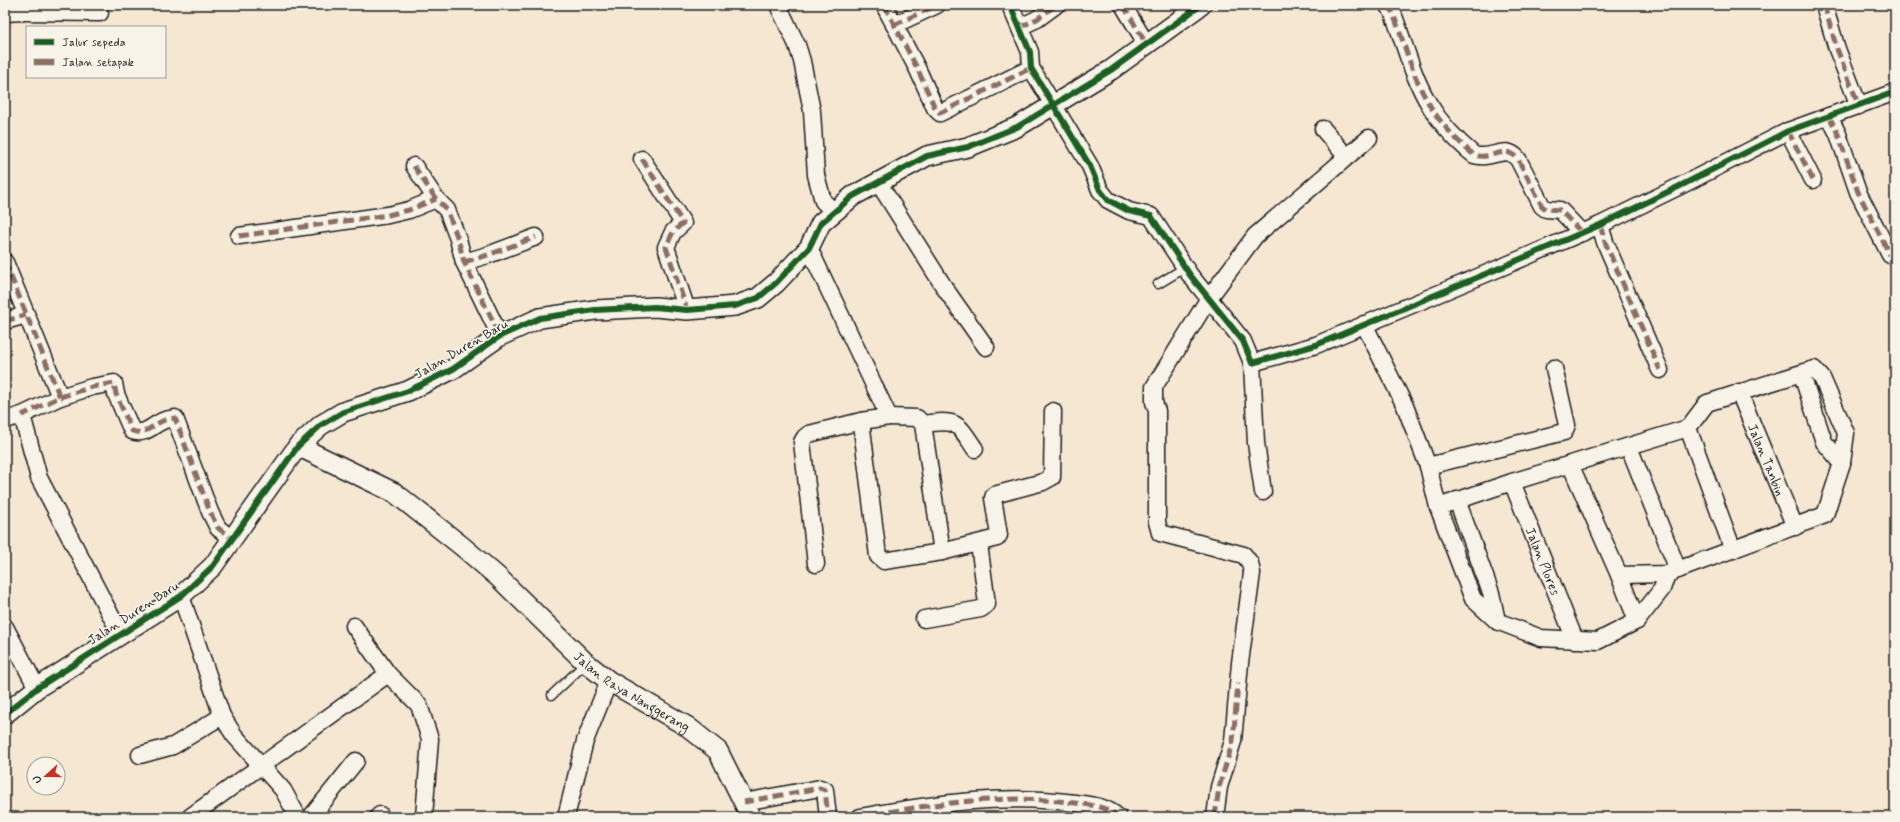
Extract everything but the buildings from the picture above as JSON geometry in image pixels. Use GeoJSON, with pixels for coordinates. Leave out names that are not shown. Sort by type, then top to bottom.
{"type":"FeatureCollection","features":[{"type":"Feature","properties":{"kind":"street"},"geometry":{"type":"LineString","coordinates":[[778,5],[797,45],[802,61],[812,111],[816,175],[823,201],[834,212]]}},
{"type":"Feature","properties":{"kind":"street"},"geometry":{"type":"LineString","coordinates":[[884,5],[918,70],[935,108],[940,113],[1031,68]]}},
{"type":"Feature","properties":{"kind":"street"},"geometry":{"type":"LineString","coordinates":[[894,25],[937,5]]}},
{"type":"Feature","properties":{"kind":"street"},"geometry":{"type":"LineString","coordinates":[[1010,5],[1030,52],[1031,68],[1090,166],[1100,190],[1108,200],[1129,211],[1151,216],[1186,268],[1243,341],[1252,363],[1256,443],[1263,492]]}},
{"type":"Feature","properties":{"kind":"street"},"geometry":{"type":"LineString","coordinates":[[1020,28],[1037,19],[1056,5]]}},
{"type":"Feature","properties":{"kind":"street"},"geometry":{"type":"LineString","coordinates":[[1123,5],[1147,45]]}},
{"type":"Feature","properties":{"kind":"street","name":"Jalan Duren Baru"},"geometry":{"type":"LineString","coordinates":[[5,714],[37,688],[120,633],[181,596],[213,566],[298,446],[321,425],[343,412],[408,391],[453,369],[500,336],[540,318],[588,311],[655,307],[687,310],[735,306],[758,298],[776,283],[809,248],[821,223],[853,196],[927,156],[968,146],[1017,127],[1054,106],[1147,45],[1200,5]]}},
{"type":"Feature","properties":{"kind":"street"},"geometry":{"type":"LineString","coordinates":[[1387,5],[1392,11],[1417,78],[1428,103],[1435,114],[1474,155],[1481,157],[1507,151],[1514,154],[1542,206],[1549,210],[1560,210],[1582,233]]}},
{"type":"Feature","properties":{"kind":"street"},"geometry":{"type":"LineString","coordinates":[[1824,5],[1837,49],[1859,106]]}},
{"type":"Feature","properties":{"kind":"street"},"geometry":{"type":"LineString","coordinates":[[5,13],[23,9],[100,13]]}},
{"type":"Feature","properties":{"kind":"street"},"geometry":{"type":"LineString","coordinates":[[1252,363],[1316,345],[1582,233],[1680,186],[1788,131],[1895,92]]}},
{"type":"Feature","properties":{"kind":"street"},"geometry":{"type":"LineString","coordinates":[[1829,116],[1838,134],[1858,192],[1890,255]]}},
{"type":"Feature","properties":{"kind":"street"},"geometry":{"type":"LineString","coordinates":[[1323,129],[1346,156]]}},
{"type":"Feature","properties":{"kind":"street"},"geometry":{"type":"LineString","coordinates":[[1788,131],[1813,180]]}},
{"type":"Feature","properties":{"kind":"street"},"geometry":{"type":"LineString","coordinates":[[1215,817],[1219,788],[1233,741],[1252,573],[1250,563],[1244,555],[1160,533],[1157,522],[1157,411],[1154,402],[1154,387],[1209,298],[1256,236],[1346,156],[1369,138]]}},
{"type":"Feature","properties":{"kind":"street"},"geometry":{"type":"LineString","coordinates":[[642,160],[683,223],[674,232],[666,247],[687,310]]}},
{"type":"Feature","properties":{"kind":"street"},"geometry":{"type":"LineString","coordinates":[[414,166],[436,199],[447,210],[458,239],[464,262],[500,336]]}},
{"type":"Feature","properties":{"kind":"street"},"geometry":{"type":"LineString","coordinates":[[878,182],[946,290],[986,347]]}},
{"type":"Feature","properties":{"kind":"street"},"geometry":{"type":"LineString","coordinates":[[239,236],[388,215],[409,210],[436,199]]}},
{"type":"Feature","properties":{"kind":"street"},"geometry":{"type":"LineString","coordinates":[[1600,224],[1605,242],[1660,370]]}},
{"type":"Feature","properties":{"kind":"street"},"geometry":{"type":"LineString","coordinates":[[464,262],[488,255],[536,236]]}},
{"type":"Feature","properties":{"kind":"street"},"geometry":{"type":"LineString","coordinates":[[809,248],[889,417]]}},
{"type":"Feature","properties":{"kind":"street"},"geometry":{"type":"LineString","coordinates":[[5,262],[60,397]]}},
{"type":"Feature","properties":{"kind":"street"},"geometry":{"type":"LineString","coordinates":[[5,321],[26,315]]}},
{"type":"Feature","properties":{"kind":"street"},"geometry":{"type":"LineString","coordinates":[[1364,324],[1405,406],[1428,466],[1438,507],[1473,599],[1497,620],[1541,638],[1598,641],[1638,621],[1673,572]]}},
{"type":"Feature","properties":{"kind":"street"},"geometry":{"type":"LineString","coordinates":[[1428,466],[1564,432],[1567,425],[1554,368]]}},
{"type":"Feature","properties":{"kind":"street"},"geometry":{"type":"LineString","coordinates":[[1438,507],[1512,482],[1688,428],[1707,403],[1814,369],[1822,378],[1846,433],[1842,464],[1825,515],[1673,572],[1619,575]]}},
{"type":"Feature","properties":{"kind":"street"},"geometry":{"type":"LineString","coordinates":[[1802,374],[1824,442],[1842,464]]}},
{"type":"Feature","properties":{"kind":"street"},"geometry":{"type":"LineString","coordinates":[[5,420],[22,415],[60,397],[92,387],[114,383],[116,394],[132,431],[138,433],[145,432],[165,420],[175,418],[210,512],[218,528],[232,539]]}},
{"type":"Feature","properties":{"kind":"street","name":"Jalan Tanbin"},"geometry":{"type":"LineString","coordinates":[[1739,392],[1795,527]]}},
{"type":"Feature","properties":{"kind":"street"},"geometry":{"type":"LineString","coordinates":[[861,421],[878,556],[884,561],[942,552],[994,540],[999,535],[993,498],[994,496],[1043,482],[1052,477],[1052,411]]}},
{"type":"Feature","properties":{"kind":"street"},"geometry":{"type":"LineString","coordinates":[[22,415],[39,478],[120,633]]}},
{"type":"Feature","properties":{"kind":"street"},"geometry":{"type":"LineString","coordinates":[[816,564],[802,442],[809,434],[861,421],[889,417],[917,418],[923,424],[942,552]]}},
{"type":"Feature","properties":{"kind":"street"},"geometry":{"type":"LineString","coordinates":[[923,424],[943,421],[951,422],[961,429],[975,449]]}},
{"type":"Feature","properties":{"kind":"street"},"geometry":{"type":"LineString","coordinates":[[1688,428],[1733,550]]}},
{"type":"Feature","properties":{"kind":"street","name":"Jalan Raya Nanggerang"},"geometry":{"type":"LineString","coordinates":[[298,446],[395,493],[464,547],[498,577],[586,664],[609,681],[688,727],[718,750],[747,809]]}},
{"type":"Feature","properties":{"kind":"street"},"geometry":{"type":"LineString","coordinates":[[1629,447],[1673,572]]}},
{"type":"Feature","properties":{"kind":"street"},"geometry":{"type":"LineString","coordinates":[[1570,464],[1638,621]]}},
{"type":"Feature","properties":{"kind":"street","name":"Jalan Plores"},"geometry":{"type":"LineString","coordinates":[[1512,482],[1575,640]]}},
{"type":"Feature","properties":{"kind":"street"},"geometry":{"type":"LineString","coordinates":[[1457,500],[1491,593],[1497,620]]}},
{"type":"Feature","properties":{"kind":"street"},"geometry":{"type":"LineString","coordinates":[[924,619],[981,609],[987,604],[979,544]]}},
{"type":"Feature","properties":{"kind":"street"},"geometry":{"type":"LineString","coordinates":[[181,596],[223,718],[234,735],[283,790],[298,817]]}},
{"type":"Feature","properties":{"kind":"street"},"geometry":{"type":"LineString","coordinates":[[354,626],[388,674],[419,705],[430,739],[424,817]]}},
{"type":"Feature","properties":{"kind":"street"},"geometry":{"type":"LineString","coordinates":[[5,627],[37,688]]}},
{"type":"Feature","properties":{"kind":"street"},"geometry":{"type":"LineString","coordinates":[[190,817],[388,674]]}},
{"type":"Feature","properties":{"kind":"street"},"geometry":{"type":"LineString","coordinates":[[566,817],[585,741],[609,681]]}},
{"type":"Feature","properties":{"kind":"street"},"geometry":{"type":"LineString","coordinates":[[140,755],[173,746],[223,718]]}},
{"type":"Feature","properties":{"kind":"street"},"geometry":{"type":"LineString","coordinates":[[311,817],[356,761]]}},
{"type":"Feature","properties":{"kind":"street"},"geometry":{"type":"LineString","coordinates":[[747,809],[820,788],[825,790],[828,817]]}},
{"type":"Feature","properties":{"kind":"street"},"geometry":{"type":"LineString","coordinates":[[860,817],[924,806],[999,799],[1059,800],[1092,805],[1111,811],[1118,817]]}},
{"type":"Feature","properties":{"kind":"lane"},"geometry":{"type":"LineString","coordinates":[[1158,284],[1186,268]]}},
{"type":"Feature","properties":{"kind":"lane"},"geometry":{"type":"LineString","coordinates":[[552,695],[586,664]]}},
{"type":"Feature","properties":{"kind":"marked path"},"geometry":{"type":"LineString","coordinates":[[884,5],[918,70],[935,108],[940,113],[1031,68]]}},
{"type":"Feature","properties":{"kind":"marked path"},"geometry":{"type":"LineString","coordinates":[[894,25],[937,5]]}},
{"type":"Feature","properties":{"kind":"marked path"},"geometry":{"type":"LineString","coordinates":[[1020,27],[1037,19],[1056,5]]}},
{"type":"Feature","properties":{"kind":"marked path"},"geometry":{"type":"LineString","coordinates":[[1123,5],[1147,45]]}},
{"type":"Feature","properties":{"kind":"marked path"},"geometry":{"type":"LineString","coordinates":[[1387,5],[1392,11],[1413,70],[1423,93],[1433,111],[1455,138],[1474,155],[1487,156],[1503,152],[1513,154],[1518,159],[1542,206],[1546,209],[1560,210],[1582,233]]}},
{"type":"Feature","properties":{"kind":"marked path"},"geometry":{"type":"LineString","coordinates":[[1824,5],[1837,49],[1859,106]]}},
{"type":"Feature","properties":{"kind":"marked path"},"geometry":{"type":"LineString","coordinates":[[1829,116],[1838,134],[1858,192],[1890,255]]}},
{"type":"Feature","properties":{"kind":"marked path"},"geometry":{"type":"LineString","coordinates":[[1788,131],[1813,180]]}},
{"type":"Feature","properties":{"kind":"marked path"},"geometry":{"type":"LineString","coordinates":[[642,159],[683,223],[673,232],[666,247],[687,310]]}},
{"type":"Feature","properties":{"kind":"marked path"},"geometry":{"type":"LineString","coordinates":[[414,166],[436,199],[447,210],[458,239],[464,262],[500,336]]}},
{"type":"Feature","properties":{"kind":"marked path"},"geometry":{"type":"LineString","coordinates":[[239,236],[388,215],[409,210],[436,199]]}},
{"type":"Feature","properties":{"kind":"marked path"},"geometry":{"type":"LineString","coordinates":[[1600,225],[1605,242],[1660,370]]}},
{"type":"Feature","properties":{"kind":"marked path"},"geometry":{"type":"LineString","coordinates":[[464,262],[488,255],[536,237]]}},
{"type":"Feature","properties":{"kind":"marked path"},"geometry":{"type":"LineString","coordinates":[[5,262],[60,397],[22,415]]}},
{"type":"Feature","properties":{"kind":"marked path"},"geometry":{"type":"LineString","coordinates":[[5,321],[26,315]]}},
{"type":"Feature","properties":{"kind":"marked path"},"geometry":{"type":"LineString","coordinates":[[60,397],[92,387],[114,383],[116,394],[132,431],[145,431],[161,422],[175,418],[210,512],[218,528],[232,539]]}},
{"type":"Feature","properties":{"kind":"marked path"},"geometry":{"type":"LineString","coordinates":[[1215,817],[1219,787],[1233,741],[1238,683]]}},
{"type":"Feature","properties":{"kind":"marked path"},"geometry":{"type":"LineString","coordinates":[[744,802],[820,788],[825,790],[828,817]]}},
{"type":"Feature","properties":{"kind":"marked path"},"geometry":{"type":"LineString","coordinates":[[860,817],[941,804],[968,801],[1021,799],[1048,800],[1092,805],[1108,810],[1118,817]]}},
{"type":"Feature","properties":{"kind":"cycle path"},"geometry":{"type":"LineString","coordinates":[[1010,5],[1030,52],[1031,68],[1090,166],[1100,190],[1108,200],[1129,211],[1151,216],[1190,275],[1243,341],[1252,363],[1316,345],[1502,267],[1600,225],[1788,131],[1895,92]]}},
{"type":"Feature","properties":{"kind":"cycle path"},"geometry":{"type":"LineString","coordinates":[[5,714],[37,688],[181,596],[213,566],[298,446],[321,425],[343,412],[408,391],[453,369],[500,336],[540,318],[595,310],[655,307],[687,310],[735,306],[758,298],[776,283],[809,248],[821,223],[853,196],[927,156],[968,147],[1017,127],[1111,70],[1201,5]]}}]}
